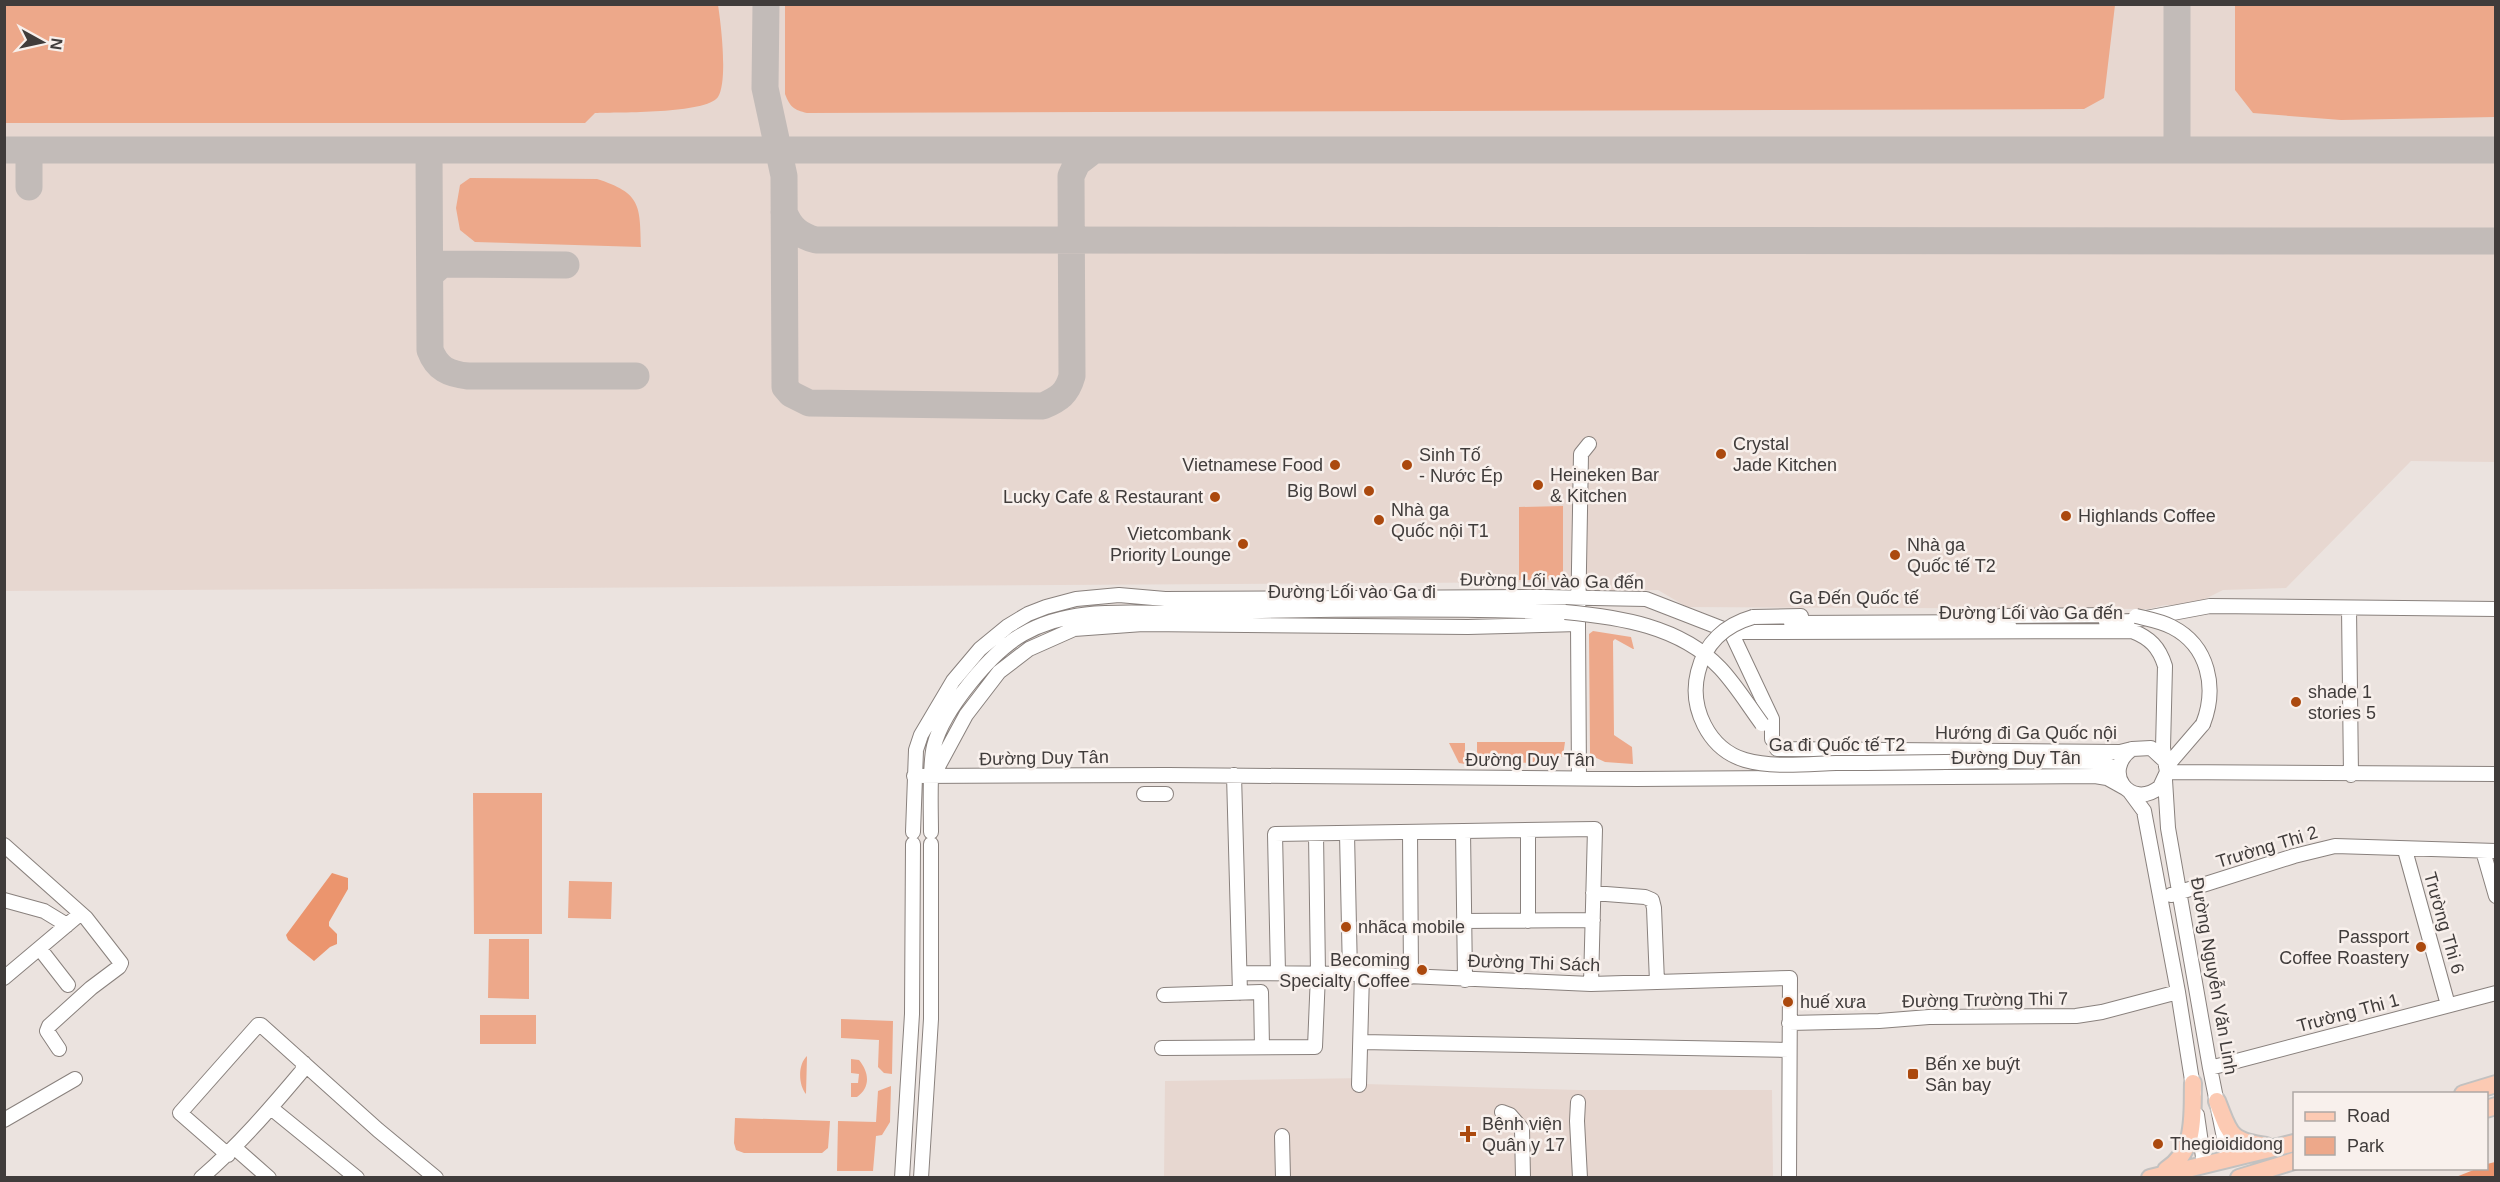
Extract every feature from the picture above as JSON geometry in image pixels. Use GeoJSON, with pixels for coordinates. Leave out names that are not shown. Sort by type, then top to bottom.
{"type":"FeatureCollection","features":[{"type":"Feature","properties":{"kind":"main road"},"geometry":{"type":"LineString","coordinates":[[2154,1176],[2180,1159],[2187,1149],[2191,1133],[2193,1083]]}},
{"type":"Feature","properties":{"kind":"main road"},"geometry":{"type":"LineString","coordinates":[[2470,1092],[2496,1084]]}},
{"type":"Feature","properties":{"kind":"main road"},"geometry":{"type":"LineString","coordinates":[[2217,1101],[2230,1133],[2238,1140],[2276,1148]]}},
{"type":"Feature","properties":{"kind":"main road"},"geometry":{"type":"LineString","coordinates":[[2154,1176],[2205,1171],[2229,1158],[2293,1144]]}},
{"type":"Feature","properties":{"kind":"main road","name":"Đường Nguyễn Văn Linh"},"geometry":{"type":"LineString","coordinates":[[2229,1158],[2232,1178]]}},
{"type":"Feature","properties":{"kind":"main road"},"geometry":{"type":"LineString","coordinates":[[2239,1178],[2293,1162]]}},
{"type":"Feature","properties":{"kind":"street"},"geometry":{"type":"LineString","coordinates":[[1580,778],[1578,624],[1581,454],[1589,444]]}},
{"type":"Feature","properties":{"kind":"street","name":"Đường Lối vào Ga đến"},"geometry":{"type":"LineString","coordinates":[[914,776],[916,750],[921,735],[964,667],[993,638],[1028,614],[1060,603],[1093,596],[1646,599],[1731,632]]}},
{"type":"Feature","properties":{"kind":"street"},"geometry":{"type":"LineString","coordinates":[[1776,777],[1772,719],[1731,632],[1754,623],[2110,626],[2210,606],[2496,609]]}},
{"type":"Feature","properties":{"kind":"street"},"geometry":{"type":"LineString","coordinates":[[2349,608],[2351,774]]}},
{"type":"Feature","properties":{"kind":"street","name":"Đường Lối vào Ga đi"},"geometry":{"type":"LineString","coordinates":[[932,777],[933,747],[938,735],[975,676],[998,653],[1022,635],[1062,618],[1111,612],[1188,613],[1236,610],[1565,612],[1606,616],[1639,623],[1683,642],[1719,667],[1762,724],[1774,744]]}},
{"type":"Feature","properties":{"kind":"street","name":"Ga Đến Quốc tế"},"geometry":{"type":"LineString","coordinates":[[1753,617],[2136,616],[2171,626],[2182,632],[2201,654],[2208,670],[2211,688],[2209,710],[2203,724],[2166,770]]}},
{"type":"Feature","properties":{"kind":"street","name":"Ga đi Quốc tế T2"},"geometry":{"type":"LineString","coordinates":[[1753,617],[1730,626],[1718,636],[1701,659],[1695,697],[1698,712],[1708,731],[1728,752],[1743,760],[1784,764],[2096,762],[2114,767],[2118,774]]}},
{"type":"Feature","properties":{"kind":"street"},"geometry":{"type":"LineString","coordinates":[[921,1178],[931,1019],[932,777],[966,715],[999,672],[1029,649],[1074,629],[1143,624],[1468,627],[1578,624]]}},
{"type":"Feature","properties":{"kind":"street","name":"Đường Lối vào Ga đến"},"geometry":{"type":"LineString","coordinates":[[2110,626],[2144,635],[2154,643],[2161,654],[2164,666],[2163,748],[2166,770]]}},
{"type":"Feature","properties":{"kind":"street","name":"Hướng đi Ga Quốc nội"},"geometry":{"type":"LineString","coordinates":[[1774,744],[2120,752],[2132,749]]}},
{"type":"Feature","properties":{"kind":"street"},"geometry":{"type":"LineString","coordinates":[[2166,770],[2151,748],[2132,749],[2121,759],[2118,774],[2144,812],[2178,992],[2205,1171]]}},
{"type":"Feature","properties":{"kind":"street"},"geometry":{"type":"LineString","coordinates":[[2166,770],[2496,774]]}},
{"type":"Feature","properties":{"kind":"street"},"geometry":{"type":"LineString","coordinates":[[2127,790],[2138,795],[2154,792],[2166,770]]}},
{"type":"Feature","properties":{"kind":"street","name":"Đường Nguyễn Văn Linh"},"geometry":{"type":"LineString","coordinates":[[2166,770],[2165,808],[2210,1068],[2229,1158]]}},
{"type":"Feature","properties":{"kind":"street"},"geometry":{"type":"LineString","coordinates":[[1233,775],[1240,993]]}},
{"type":"Feature","properties":{"kind":"street","name":"Đường Duy Tân"},"geometry":{"type":"LineString","coordinates":[[914,776],[1233,775],[1580,778],[2094,776],[2107,778],[2127,790]]}},
{"type":"Feature","properties":{"kind":"street"},"geometry":{"type":"LineString","coordinates":[[902,1178],[912,1014],[914,776]]}},
{"type":"Feature","properties":{"kind":"street"},"geometry":{"type":"LineString","coordinates":[[1144,794],[1166,794]]}},
{"type":"Feature","properties":{"kind":"street"},"geometry":{"type":"LineString","coordinates":[[1278,974],[1275,834],[1595,829],[1591,984]]}},
{"type":"Feature","properties":{"kind":"street"},"geometry":{"type":"LineString","coordinates":[[1528,830],[1528,921]]}},
{"type":"Feature","properties":{"kind":"street"},"geometry":{"type":"LineString","coordinates":[[1463,831],[1463,921],[1466,980]]}},
{"type":"Feature","properties":{"kind":"street"},"geometry":{"type":"LineString","coordinates":[[1410,832],[1411,977]]}},
{"type":"Feature","properties":{"kind":"street"},"geometry":{"type":"LineString","coordinates":[[1162,1048],[1315,1047],[1318,974],[1316,834]]}},
{"type":"Feature","properties":{"kind":"street"},"geometry":{"type":"LineString","coordinates":[[1347,834],[1361,1042],[1359,1085]]}},
{"type":"Feature","properties":{"kind":"street"},"geometry":{"type":"LineString","coordinates":[[4,845],[86,918],[121,963],[48,1027],[47,1031],[59,1049]]}},
{"type":"Feature","properties":{"kind":"street","name":"Trường Thi 2"},"geometry":{"type":"LineString","coordinates":[[2160,898],[2323,847],[2489,851]]}},
{"type":"Feature","properties":{"kind":"street","name":"Trường Thi 6"},"geometry":{"type":"LineString","coordinates":[[2405,850],[2448,1005]]}},
{"type":"Feature","properties":{"kind":"street"},"geometry":{"type":"LineString","coordinates":[[2489,851],[2496,896]]}},
{"type":"Feature","properties":{"kind":"street"},"geometry":{"type":"LineString","coordinates":[[1593,893],[1645,897],[1652,900],[1657,982]]}},
{"type":"Feature","properties":{"kind":"street"},"geometry":{"type":"LineString","coordinates":[[4,900],[48,913],[67,925]]}},
{"type":"Feature","properties":{"kind":"street"},"geometry":{"type":"LineString","coordinates":[[4,978],[80,914]]}},
{"type":"Feature","properties":{"kind":"street"},"geometry":{"type":"LineString","coordinates":[[1463,921],[1593,921]]}},
{"type":"Feature","properties":{"kind":"street"},"geometry":{"type":"LineString","coordinates":[[912,924],[931,925]]}},
{"type":"Feature","properties":{"kind":"street"},"geometry":{"type":"LineString","coordinates":[[40,949],[68,985]]}},
{"type":"Feature","properties":{"kind":"street","name":"Đường Thi Sách"},"geometry":{"type":"LineString","coordinates":[[1240,973],[1356,974],[1591,984],[1790,978],[1789,1023]]}},
{"type":"Feature","properties":{"kind":"street"},"geometry":{"type":"LineString","coordinates":[[1164,994],[1261,992],[1262,1047]]}},
{"type":"Feature","properties":{"kind":"street","name":"Đường Trường Thi 7"},"geometry":{"type":"LineString","coordinates":[[1789,1023],[1879,1021],[1929,1017],[2076,1016],[2102,1012],[2178,992]]}},
{"type":"Feature","properties":{"kind":"street","name":"Trường Thi 1"},"geometry":{"type":"LineString","coordinates":[[2210,1068],[2496,993]]}},
{"type":"Feature","properties":{"kind":"street"},"geometry":{"type":"LineString","coordinates":[[1789,1023],[1789,1178]]}},
{"type":"Feature","properties":{"kind":"street"},"geometry":{"type":"LineString","coordinates":[[269,1178],[182,1117],[180,1113],[258,1025],[264,1025],[378,1130],[436,1178]]}},
{"type":"Feature","properties":{"kind":"street"},"geometry":{"type":"LineString","coordinates":[[1361,1042],[1789,1050]]}},
{"type":"Feature","properties":{"kind":"street"},"geometry":{"type":"LineString","coordinates":[[201,1178],[231,1151],[271,1108],[302,1071],[304,1063]]}},
{"type":"Feature","properties":{"kind":"street"},"geometry":{"type":"LineString","coordinates":[[4,1120],[75,1079]]}},
{"type":"Feature","properties":{"kind":"street"},"geometry":{"type":"LineString","coordinates":[[1578,1102],[1580,1178]]}},
{"type":"Feature","properties":{"kind":"street"},"geometry":{"type":"LineString","coordinates":[[271,1108],[357,1178]]}},
{"type":"Feature","properties":{"kind":"street"},"geometry":{"type":"LineString","coordinates":[[1502,1112],[1510,1115],[1522,1129],[1523,1178]]}},
{"type":"Feature","properties":{"kind":"street"},"geometry":{"type":"LineString","coordinates":[[1282,1136],[1283,1178]]}},
{"type":"Feature","properties":{"kind":"shaded area"},"geometry":{"type":"Polygon","coordinates":[[[5,5],[2495,5],[2495,462],[2411,461],[2286,588],[2223,590],[2193,605],[2165,605],[2148,609],[1687,607],[1658,590],[1600,591],[1586,582],[5,591],[5,5]]]}},
{"type":"Feature","properties":{"kind":"shaded area"},"geometry":{"type":"Polygon","coordinates":[[[332,873],[348,878],[348,889],[329,922],[329,926],[337,934],[337,944],[314,961],[288,940],[286,935],[332,873]]]}},
{"type":"Feature","properties":{"kind":"shaded area","name":"Bệnh viện Quân y 17"},"geometry":{"type":"Polygon","coordinates":[[[1364,1078],[1365,1084],[1579,1090],[1772,1090],[1773,1177],[1164,1178],[1165,1081],[1364,1078]]]}},
{"type":"Feature","properties":{"kind":"shaded area"},"geometry":{"type":"Polygon","coordinates":[[[2495,1162],[2495,1177],[2456,1177],[2474,1170],[2488,1170],[2488,1164],[2495,1162]]]}},
{"type":"Feature","properties":{"kind":"green space"},"geometry":{"type":"Polygon","coordinates":[[[785,4],[2115,5],[2104,98],[2084,109],[807,113],[793,107],[785,94],[785,4]]]}},
{"type":"Feature","properties":{"kind":"green space"},"geometry":{"type":"Polygon","coordinates":[[[4,5],[718,5],[723,52],[723,79],[718,97],[710,103],[680,109],[595,113],[585,123],[5,123],[4,5]]]}},
{"type":"Feature","properties":{"kind":"green space"},"geometry":{"type":"Polygon","coordinates":[[[2235,5],[2495,5],[2495,117],[2341,120],[2253,113],[2235,90],[2235,5]]]}},
{"type":"Feature","properties":{"kind":"green space"},"geometry":{"type":"Polygon","coordinates":[[[470,178],[597,179],[611,184],[635,202],[640,221],[641,247],[475,242],[460,230],[456,208],[460,185],[470,178]]]}},
{"type":"Feature","properties":{"kind":"green space"},"geometry":{"type":"Polygon","coordinates":[[[1563,506],[1563,579],[1519,580],[1519,507],[1563,506]]]}},
{"type":"Feature","properties":{"kind":"green space"},"geometry":{"type":"Polygon","coordinates":[[[1593,631],[1631,637],[1634,649],[1615,639],[1613,641],[1614,735],[1632,747],[1633,764],[1605,762],[1590,755],[1589,634],[1593,631]]]}},
{"type":"Feature","properties":{"kind":"green space"},"geometry":{"type":"Polygon","coordinates":[[[1477,742],[1565,742],[1563,756],[1552,763],[1477,762],[1477,742]]]}},
{"type":"Feature","properties":{"kind":"green space"},"geometry":{"type":"Polygon","coordinates":[[[1449,743],[1465,743],[1465,764],[1459,763],[1449,743]]]}},
{"type":"Feature","properties":{"kind":"green space"},"geometry":{"type":"Polygon","coordinates":[[[473,793],[542,793],[542,934],[474,934],[473,793]]]}},
{"type":"Feature","properties":{"kind":"green space"},"geometry":{"type":"Polygon","coordinates":[[[569,881],[612,882],[611,919],[568,918],[569,881]]]}},
{"type":"Feature","properties":{"kind":"green space"},"geometry":{"type":"Polygon","coordinates":[[[489,939],[529,939],[529,999],[488,998],[489,939]]]}},
{"type":"Feature","properties":{"kind":"green space"},"geometry":{"type":"Polygon","coordinates":[[[480,1015],[536,1015],[536,1044],[480,1044],[480,1015]]]}},
{"type":"Feature","properties":{"kind":"green space"},"geometry":{"type":"Polygon","coordinates":[[[841,1019],[893,1021],[892,1074],[884,1073],[878,1067],[879,1040],[841,1038],[841,1019]]]}},
{"type":"Feature","properties":{"kind":"green space"},"geometry":{"type":"Polygon","coordinates":[[[807,1056],[806,1094],[800,1074],[807,1056]]]}},
{"type":"Feature","properties":{"kind":"green space"},"geometry":{"type":"Polygon","coordinates":[[[851,1059],[859,1060],[865,1069],[867,1079],[865,1089],[857,1097],[851,1097],[851,1083],[858,1083],[859,1074],[851,1073],[851,1059]]]}},
{"type":"Feature","properties":{"kind":"green space"},"geometry":{"type":"Polygon","coordinates":[[[891,1086],[890,1122],[882,1135],[876,1136],[873,1171],[837,1171],[838,1121],[876,1122],[878,1091],[891,1086]]]}},
{"type":"Feature","properties":{"kind":"green space"},"geometry":{"type":"Polygon","coordinates":[[[735,1118],[830,1121],[828,1148],[822,1153],[744,1153],[736,1150],[734,1143],[735,1118]]]}},
{"type":"Feature","properties":{"kind":"taxiway"},"geometry":{"type":"LineString","coordinates":[[766,4],[765,88],[784,176],[785,387],[791,394],[809,403],[1043,406],[1062,395],[1072,376],[1071,176],[1077,163],[1094,150]]}},
{"type":"Feature","properties":{"kind":"taxiway"},"geometry":{"type":"LineString","coordinates":[[2177,4],[2177,149]]}},
{"type":"Feature","properties":{"kind":"taxiway"},"geometry":{"type":"LineString","coordinates":[[4,150],[2496,150]]}},
{"type":"Feature","properties":{"kind":"taxiway"},"geometry":{"type":"LineString","coordinates":[[29,150],[29,187]]}},
{"type":"Feature","properties":{"kind":"taxiway"},"geometry":{"type":"LineString","coordinates":[[429,150],[430,350],[436,362],[449,372],[468,376],[636,376]]}},
{"type":"Feature","properties":{"kind":"taxiway"},"geometry":{"type":"LineString","coordinates":[[784,212],[796,231],[816,240],[2496,241]]}},
{"type":"Feature","properties":{"kind":"taxiway"},"geometry":{"type":"LineString","coordinates":[[430,275],[442,264],[566,265]]}},
{"type":"Feature","properties":{"kind":"place","name":"Crystal Jade Kitchen"},"geometry":{"type":"Point","coordinates":[1721,454]}},
{"type":"Feature","properties":{"kind":"place","name":"Vietnamese Food"},"geometry":{"type":"Point","coordinates":[1335,465]}},
{"type":"Feature","properties":{"kind":"place","name":"Sinh Tố - Nước Ép"},"geometry":{"type":"Point","coordinates":[1407,465]}},
{"type":"Feature","properties":{"kind":"place","name":"Heineken Bar & Kitchen"},"geometry":{"type":"Point","coordinates":[1538,485]}},
{"type":"Feature","properties":{"kind":"place","name":"Big Bowl"},"geometry":{"type":"Point","coordinates":[1369,491]}},
{"type":"Feature","properties":{"kind":"place","name":"Lucky Cafe & Restaurant"},"geometry":{"type":"Point","coordinates":[1215,497]}},
{"type":"Feature","properties":{"kind":"place","name":"Highlands Coffee"},"geometry":{"type":"Point","coordinates":[2066,516]}},
{"type":"Feature","properties":{"kind":"place","name":"Nhà ga Quốc nội T1"},"geometry":{"type":"Point","coordinates":[1379,520]}},
{"type":"Feature","properties":{"kind":"place","name":"Vietcombank Priority Lounge"},"geometry":{"type":"Point","coordinates":[1243,544]}},
{"type":"Feature","properties":{"kind":"place","name":"Nhà ga Quốc tế T2"},"geometry":{"type":"Point","coordinates":[1895,555]}},
{"type":"Feature","properties":{"kind":"place","name":"shade 1 stories 5"},"geometry":{"type":"Point","coordinates":[2296,702]}},
{"type":"Feature","properties":{"kind":"place","name":"nhãca mobile"},"geometry":{"type":"Point","coordinates":[1346,927]}},
{"type":"Feature","properties":{"kind":"place","name":"Passport Coffee Roastery"},"geometry":{"type":"Point","coordinates":[2421,947]}},
{"type":"Feature","properties":{"kind":"place","name":"Becoming Specialty Coffee"},"geometry":{"type":"Point","coordinates":[1422,970]}},
{"type":"Feature","properties":{"kind":"place","name":"huế xưa"},"geometry":{"type":"Point","coordinates":[1788,1002]}},
{"type":"Feature","properties":{"kind":"place","name":"Bến xe buýt Sân bay"},"geometry":{"type":"Point","coordinates":[1913,1074]}},
{"type":"Feature","properties":{"kind":"place","name":"Bệnh viện Quân y 17"},"geometry":{"type":"Point","coordinates":[1468,1134]}},
{"type":"Feature","properties":{"kind":"place","name":"Thegioididong"},"geometry":{"type":"Point","coordinates":[2158,1144]}}]}
